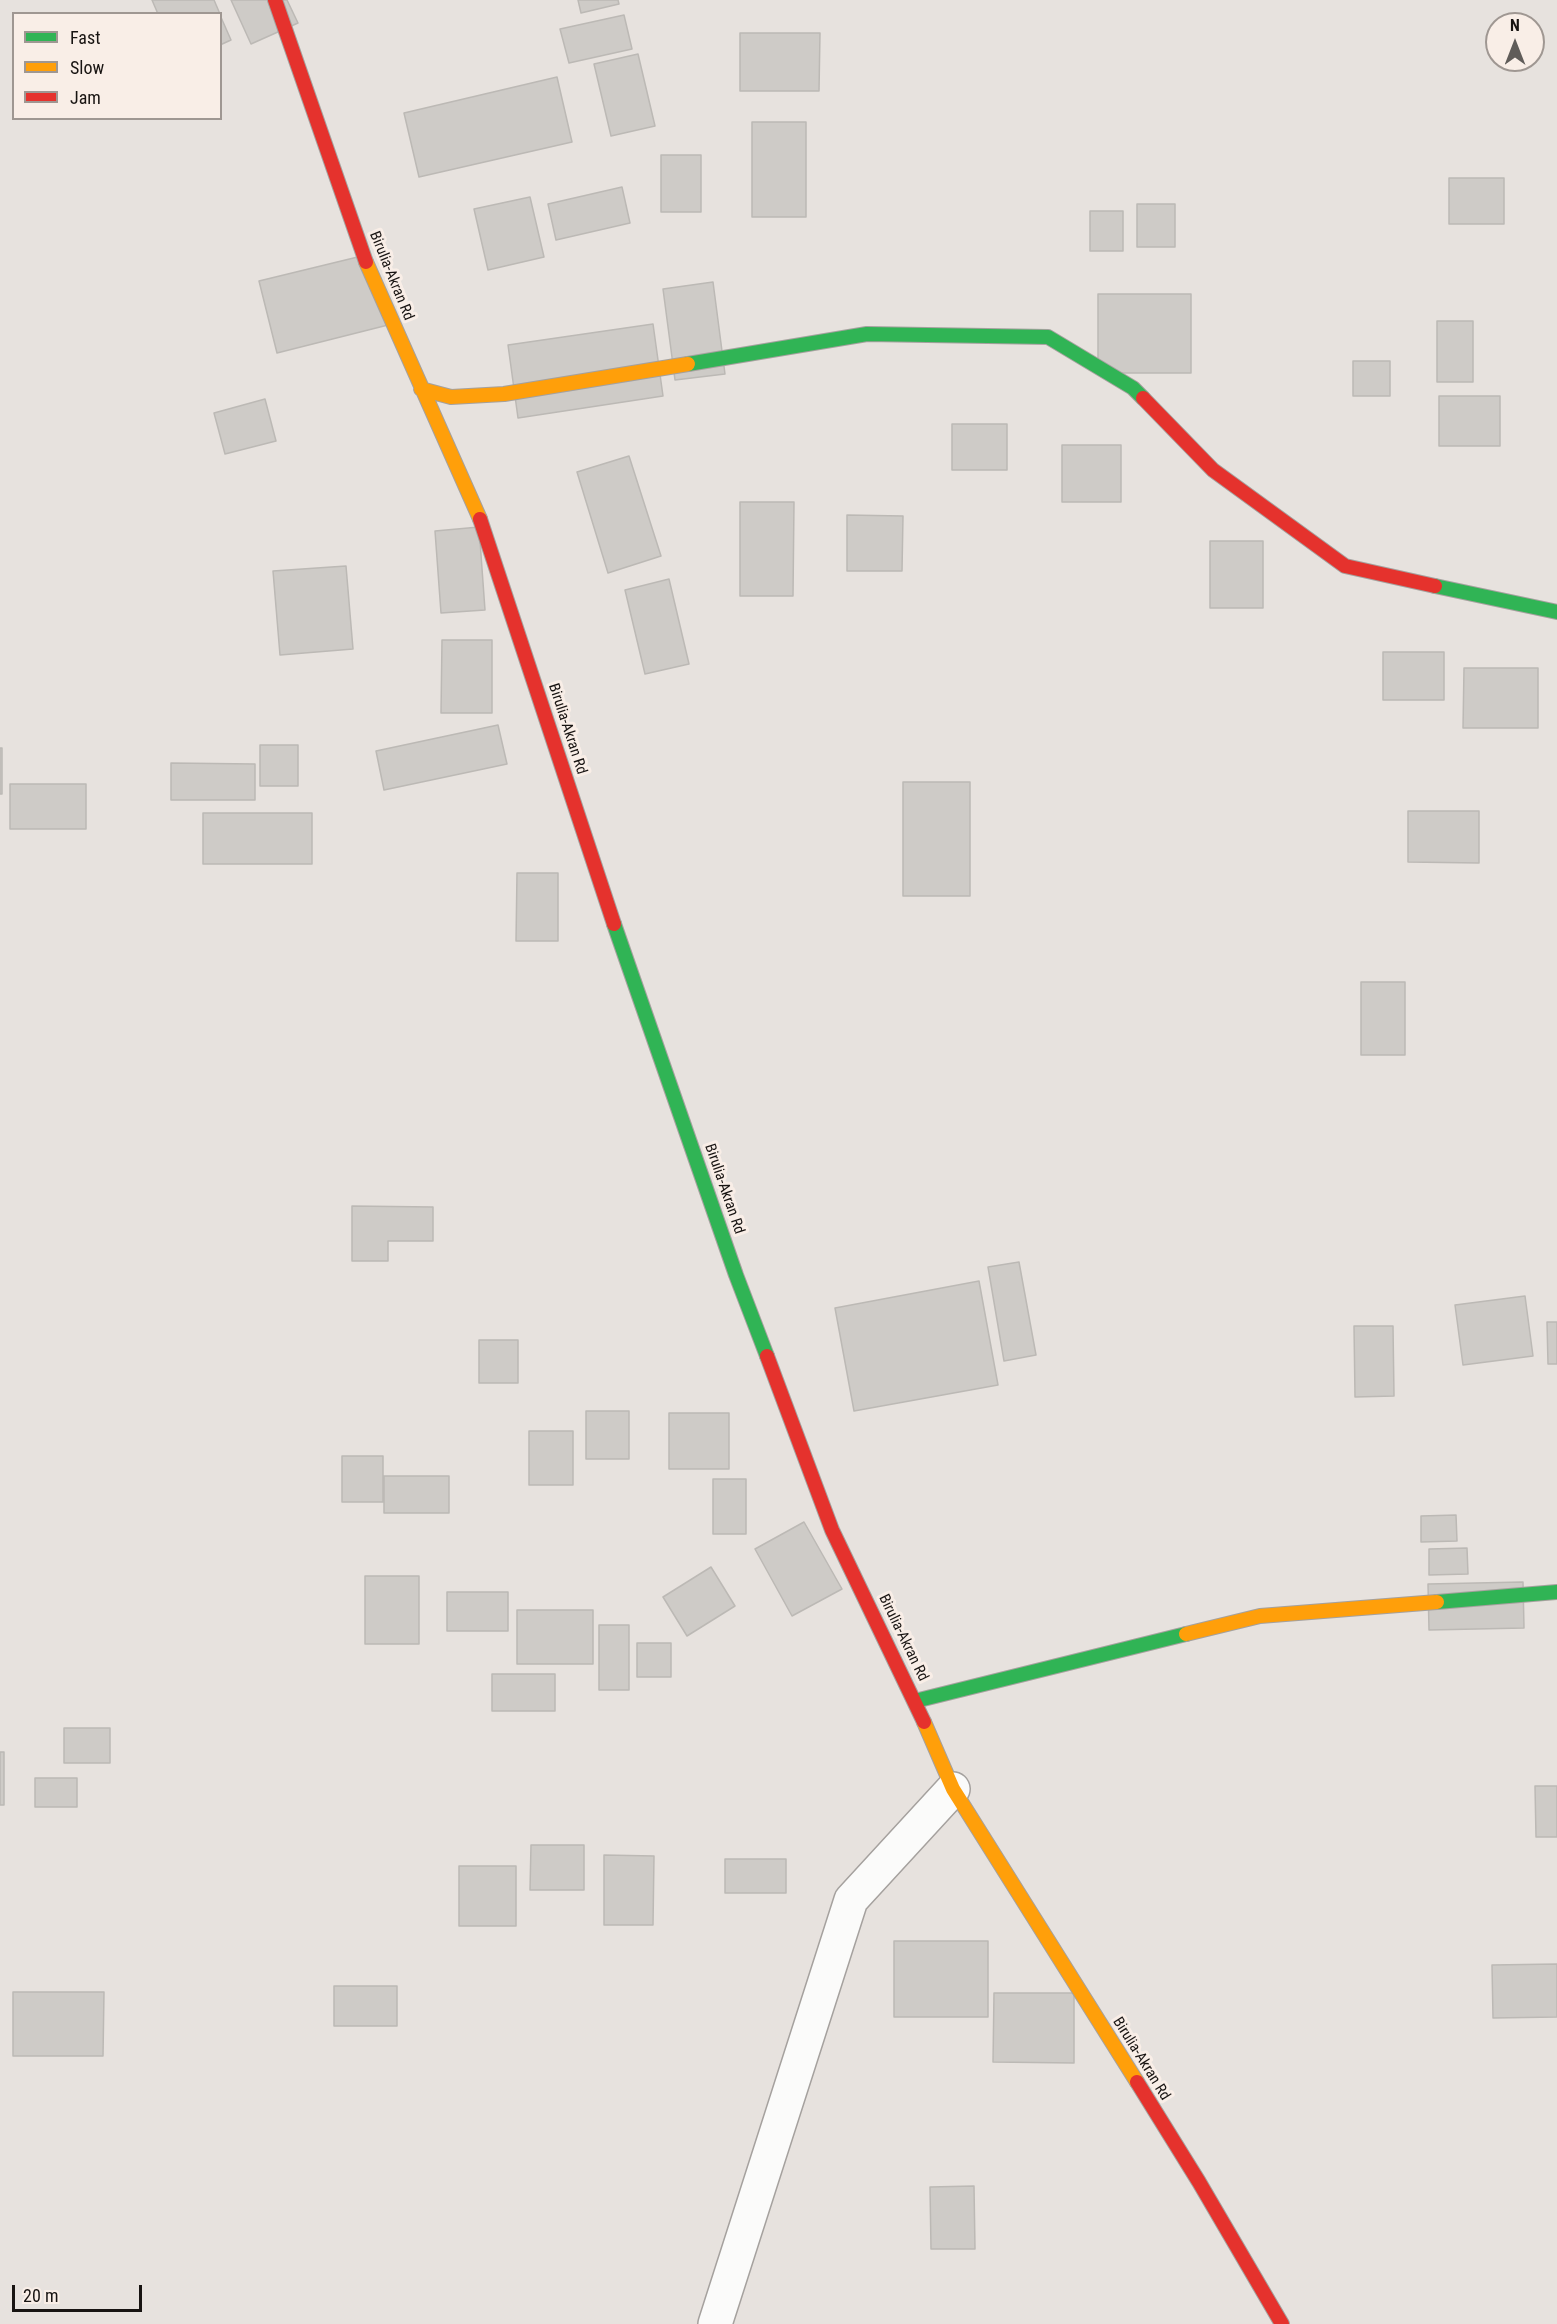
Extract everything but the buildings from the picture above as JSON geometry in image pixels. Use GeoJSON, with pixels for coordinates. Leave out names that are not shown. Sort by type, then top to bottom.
{"type":"FeatureCollection","features":[{"type":"Feature","properties":{"kind":"street","name":"Birulia-Akran Rd"},"geometry":{"type":"LineString","coordinates":[[275,0],[364,259],[477,510],[636,989],[749,1308],[832,1530],[915,1701],[953,1789],[1199,2182],[1282,2324]]}},
{"type":"Feature","properties":{"kind":"street"},"geometry":{"type":"LineString","coordinates":[[421,389],[451,397],[504,394],[867,334],[1048,337],[1133,387],[1213,470],[1345,566],[1557,612]]}},
{"type":"Feature","properties":{"kind":"street"},"geometry":{"type":"LineString","coordinates":[[915,1701],[1260,1616],[1557,1592]]}},
{"type":"Feature","properties":{"kind":"street"},"geometry":{"type":"LineString","coordinates":[[715,2324],[851,1900],[953,1789]]}},
{"type":"Feature","properties":{"kind":"traffic: fast"},"geometry":{"type":"LineString","coordinates":[[688,364],[867,334],[1048,337],[1133,388],[1143,398]]}},
{"type":"Feature","properties":{"kind":"traffic: fast"},"geometry":{"type":"LineString","coordinates":[[1435,586],[1557,612]]}},
{"type":"Feature","properties":{"kind":"traffic: fast"},"geometry":{"type":"LineString","coordinates":[[614,924],[736,1275],[767,1356]]}},
{"type":"Feature","properties":{"kind":"traffic: fast"},"geometry":{"type":"LineString","coordinates":[[1437,1602],[1557,1592]]}},
{"type":"Feature","properties":{"kind":"traffic: fast"},"geometry":{"type":"LineString","coordinates":[[915,1701],[1186,1634]]}},
{"type":"Feature","properties":{"kind":"traffic: slow"},"geometry":{"type":"LineString","coordinates":[[366,262],[480,519]]}},
{"type":"Feature","properties":{"kind":"traffic: slow"},"geometry":{"type":"LineString","coordinates":[[421,389],[451,397],[504,394],[688,364]]}},
{"type":"Feature","properties":{"kind":"traffic: slow"},"geometry":{"type":"LineString","coordinates":[[1186,1634],[1260,1616],[1437,1602]]}},
{"type":"Feature","properties":{"kind":"traffic: slow"},"geometry":{"type":"LineString","coordinates":[[924,1722],[953,1789],[1137,2082]]}},
{"type":"Feature","properties":{"kind":"traffic: jam"},"geometry":{"type":"LineString","coordinates":[[275,0],[366,262]]}},
{"type":"Feature","properties":{"kind":"traffic: jam"},"geometry":{"type":"LineString","coordinates":[[1143,398],[1213,470],[1345,566],[1435,586]]}},
{"type":"Feature","properties":{"kind":"traffic: jam"},"geometry":{"type":"LineString","coordinates":[[480,519],[614,924]]}},
{"type":"Feature","properties":{"kind":"traffic: jam"},"geometry":{"type":"LineString","coordinates":[[767,1356],[832,1530],[924,1722]]}},
{"type":"Feature","properties":{"kind":"traffic: jam"},"geometry":{"type":"LineString","coordinates":[[1137,2082],[1282,2324]]}}]}
